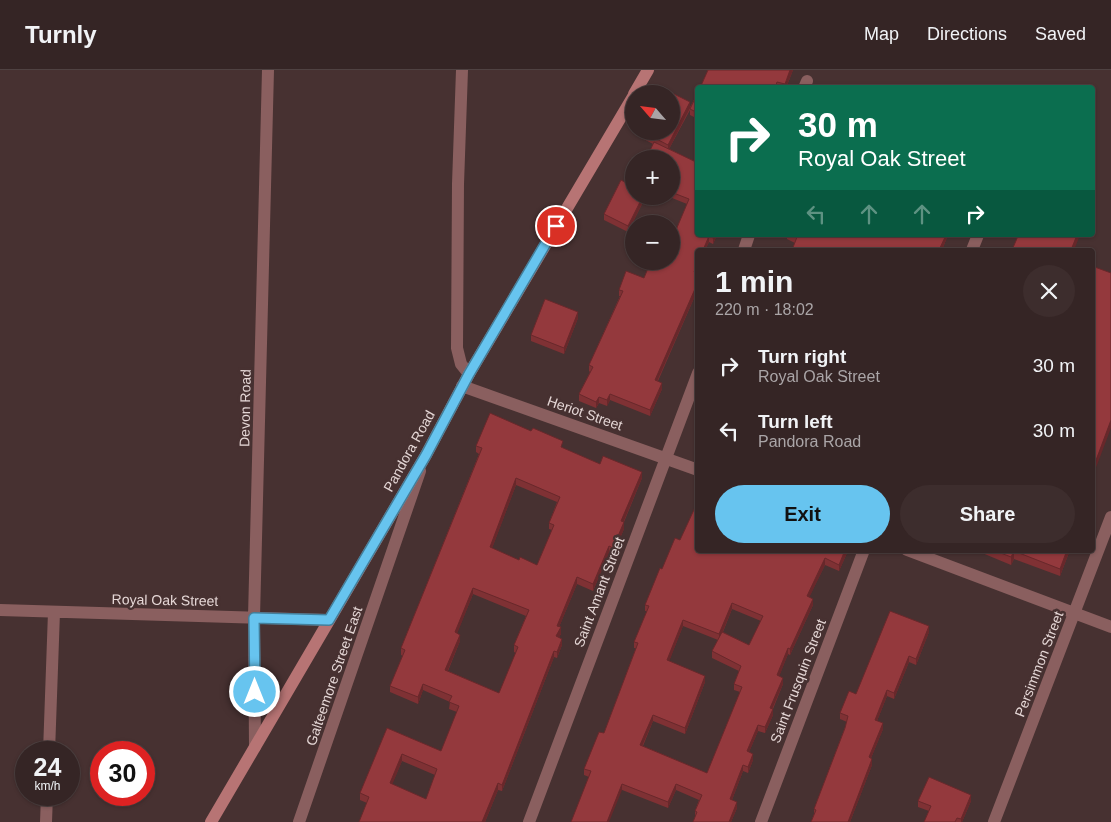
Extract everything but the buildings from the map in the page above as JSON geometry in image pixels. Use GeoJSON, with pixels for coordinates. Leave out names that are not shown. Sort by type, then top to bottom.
{"type":"FeatureCollection","features":[{"type":"Feature","properties":{"kind":"street","name":"Devon Road"},"geometry":{"type":"LineString","coordinates":[[255,747],[254,618],[268,70]]}},
{"type":"Feature","properties":{"kind":"street"},"geometry":{"type":"LineString","coordinates":[[462,70],[458,184],[457,348],[461,364],[469,374]]}},
{"type":"Feature","properties":{"kind":"street","name":"Pandora Road"},"geometry":{"type":"LineString","coordinates":[[639,85],[648,70]]}},
{"type":"Feature","properties":{"kind":"street","name":"Pandora Road"},"geometry":{"type":"LineString","coordinates":[[211,822],[426,455],[462,386],[625,109]]}},
{"type":"Feature","properties":{"kind":"street","name":"Saint Amant Street"},"geometry":{"type":"LineString","coordinates":[[529,822],[695,381]]}},
{"type":"Feature","properties":{"kind":"street","name":"Heriot Street"},"geometry":{"type":"LineString","coordinates":[[462,386],[695,469]]}},
{"type":"Feature","properties":{"kind":"street","name":"Galteemore Street East"},"geometry":{"type":"LineString","coordinates":[[299,822],[426,455]]}},
{"type":"Feature","properties":{"kind":"street","name":"Persimmon Street"},"geometry":{"type":"LineString","coordinates":[[994,822],[1111,517]]}},
{"type":"Feature","properties":{"kind":"street","name":"Saint Frusquin Street"},"geometry":{"type":"LineString","coordinates":[[761,822],[863,553]]}},
{"type":"Feature","properties":{"kind":"street"},"geometry":{"type":"LineString","coordinates":[[914,553],[1111,627]]}},
{"type":"Feature","properties":{"kind":"street","name":"Royal Oak Street"},"geometry":{"type":"LineString","coordinates":[[0,610],[329,620]]}},
{"type":"Feature","properties":{"kind":"street"},"geometry":{"type":"LineString","coordinates":[[49,741],[54,612]]}},
{"type":"Feature","properties":{"kind":"street"},"geometry":{"type":"LineString","coordinates":[[46,822],[47,806]]}},
{"type":"Feature","properties":{"kind":"route"},"geometry":{"type":"LineString","coordinates":[[255,692],[254,618],[329,620],[426,455],[469,374],[556,226]]}}]}
